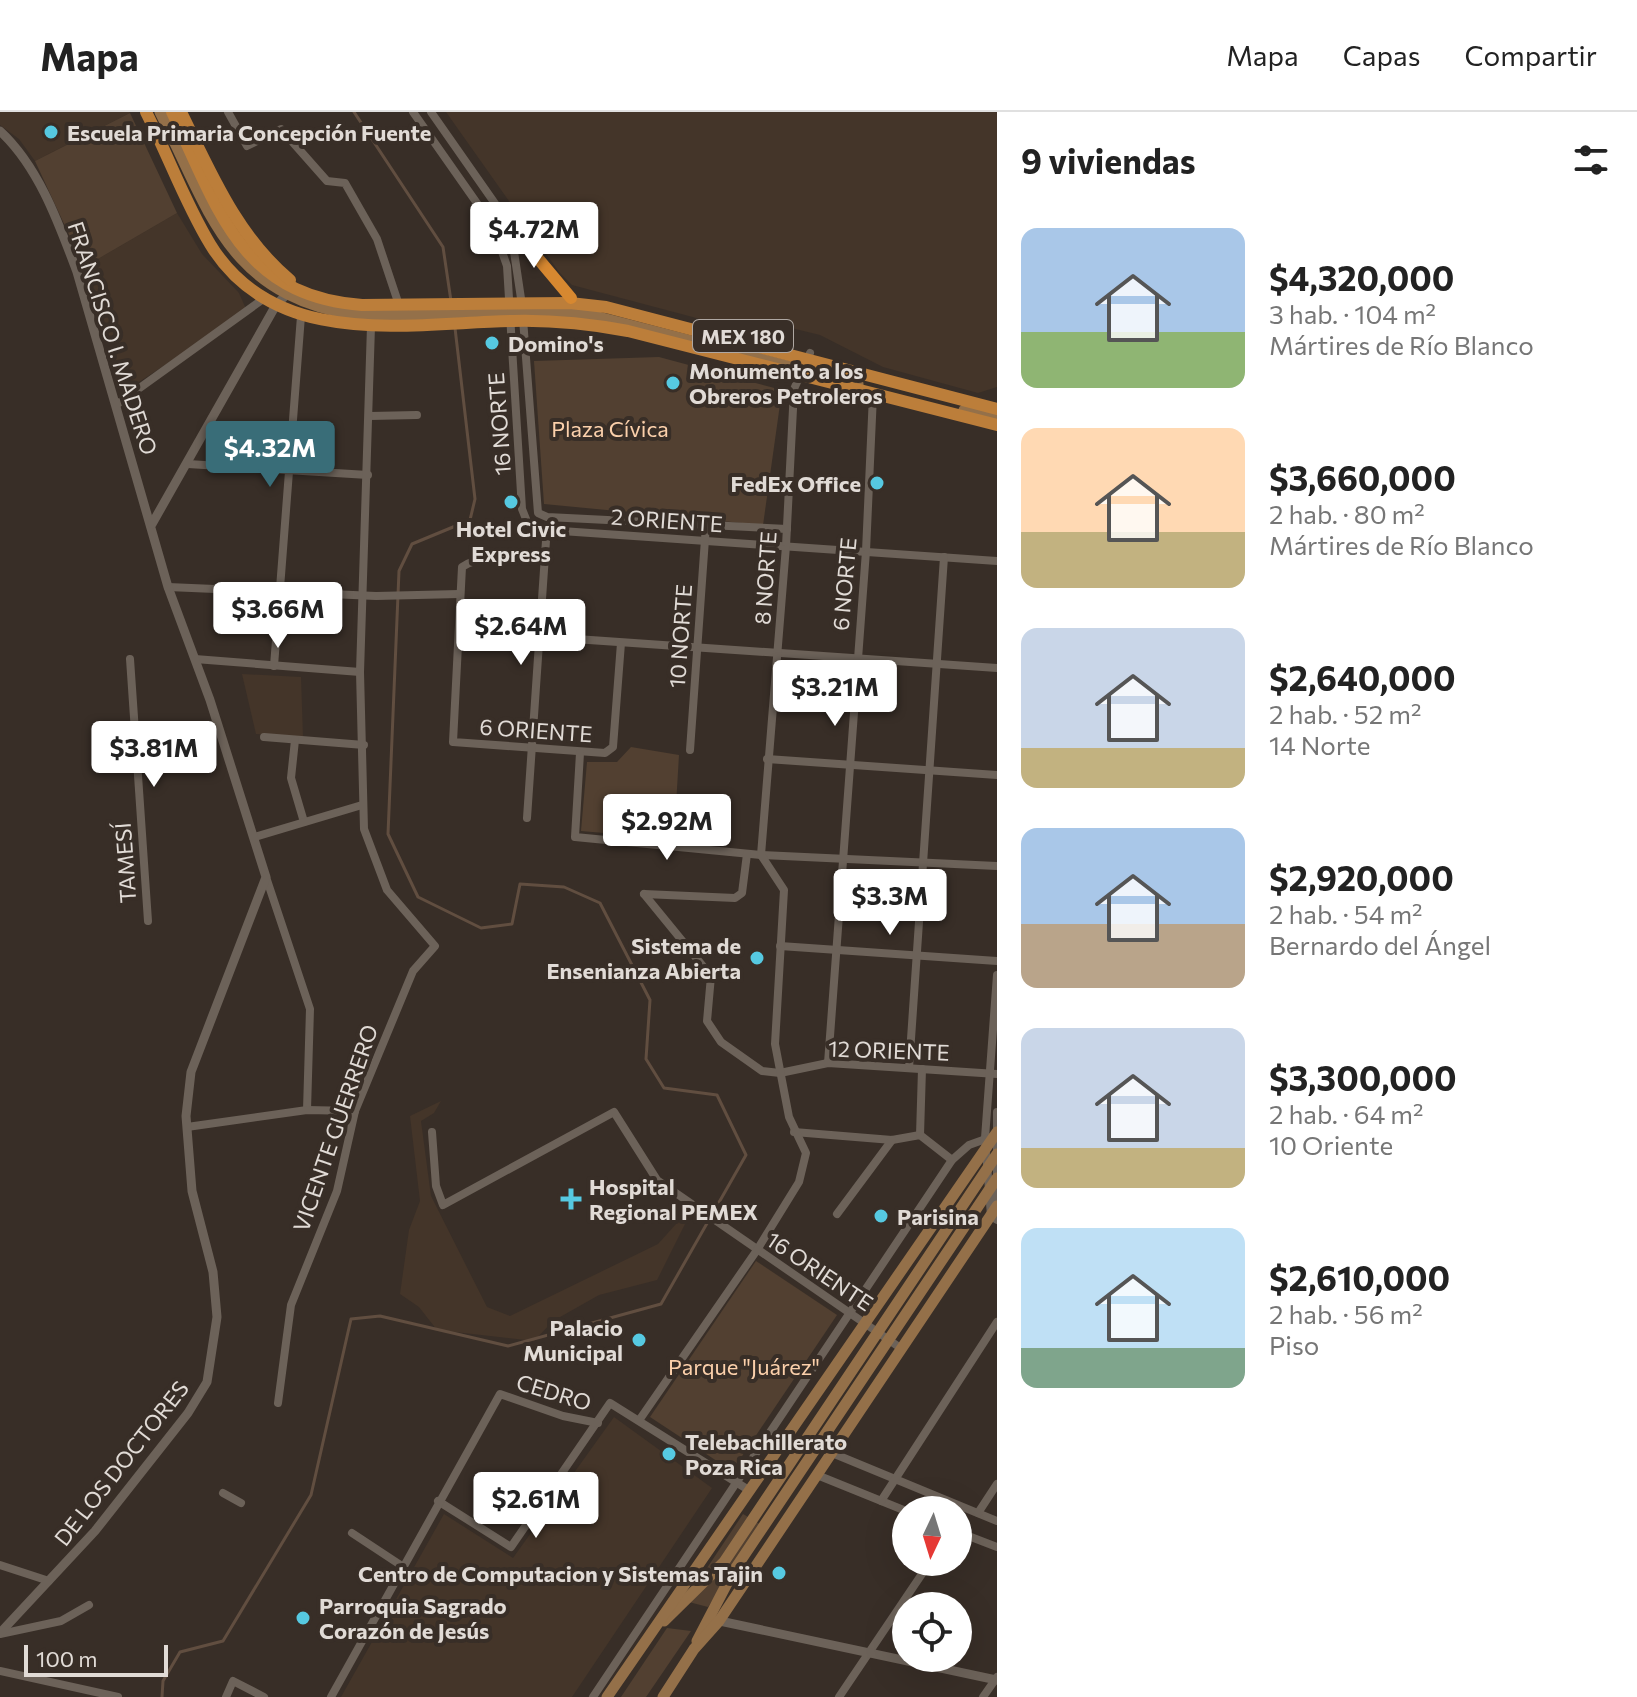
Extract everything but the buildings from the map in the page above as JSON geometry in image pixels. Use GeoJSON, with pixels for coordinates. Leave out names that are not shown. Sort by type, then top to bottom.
{"type":"FeatureCollection","features":[{"type":"Feature","properties":{"kind":"highway"},"geometry":{"type":"LineString","coordinates":[[510,225],[571,298]]}},
{"type":"Feature","properties":{"kind":"main road","name":"MEX 180"},"geometry":{"type":"LineString","coordinates":[[146,112],[211,245],[270,302],[301,316],[371,326],[579,322],[628,331],[873,395],[997,422]]}},
{"type":"Feature","properties":{"kind":"main road"},"geometry":{"type":"LineString","coordinates":[[160,112],[231,249],[254,274],[282,294],[317,309],[355,315],[587,314],[997,422]]}},
{"type":"Feature","properties":{"kind":"main road"},"geometry":{"type":"LineString","coordinates":[[172,112],[226,223],[239,242],[271,276],[301,294],[332,303],[362,305],[570,303],[606,307],[997,409]]}},
{"type":"Feature","properties":{"kind":"main road","name":"MEX 180"},"geometry":{"type":"LineString","coordinates":[[181,112],[245,234],[291,281],[346,299],[571,298],[634,309],[997,402]]}},
{"type":"Feature","properties":{"kind":"main road"},"geometry":{"type":"LineString","coordinates":[[607,1697],[747,1489],[992,1142]]}},
{"type":"Feature","properties":{"kind":"main road"},"geometry":{"type":"LineString","coordinates":[[653,1630],[724,1562],[992,1142]]}},
{"type":"Feature","properties":{"kind":"main road"},"geometry":{"type":"LineString","coordinates":[[694,1649],[706,1618],[733,1572],[997,1178]]}},
{"type":"Feature","properties":{"kind":"main road"},"geometry":{"type":"LineString","coordinates":[[663,1697],[694,1649],[719,1621],[995,1213]]}},
{"type":"Feature","properties":{"kind":"street"},"geometry":{"type":"LineString","coordinates":[[228,112],[247,146],[281,129],[327,181],[345,183],[377,239],[397,299]]}},
{"type":"Feature","properties":{"kind":"street"},"geometry":{"type":"LineString","coordinates":[[413,112],[493,226],[516,298]]}},
{"type":"Feature","properties":{"kind":"street"},"geometry":{"type":"LineString","coordinates":[[431,112],[510,225],[517,321]]}},
{"type":"Feature","properties":{"kind":"street","name":"FRANCISCO I. MADERO"},"geometry":{"type":"LineString","coordinates":[[0,131],[14,144],[59,224],[152,524]]}},
{"type":"Feature","properties":{"kind":"street"},"geometry":{"type":"LineString","coordinates":[[116,405],[270,302],[291,281]]}},
{"type":"Feature","properties":{"kind":"street"},"geometry":{"type":"LineString","coordinates":[[270,302],[188,464],[152,524],[168,587],[255,837],[310,1009],[307,1110]]}},
{"type":"Feature","properties":{"kind":"street"},"geometry":{"type":"LineString","coordinates":[[274,666],[301,316]]}},
{"type":"Feature","properties":{"kind":"street","name":"16 NORTE"},"geometry":{"type":"LineString","coordinates":[[517,321],[547,530],[527,818]]}},
{"type":"Feature","properties":{"kind":"street","name":"16 NORTE"},"geometry":{"type":"LineString","coordinates":[[517,321],[518,436],[522,509],[528,524]]}},
{"type":"Feature","properties":{"kind":"street","name":"VICENTE GUERRERO"},"geometry":{"type":"LineString","coordinates":[[278,1403],[291,1305],[337,1191],[355,1111],[413,971],[437,944],[387,890],[364,829],[361,595],[368,475],[371,326]]}},
{"type":"Feature","properties":{"kind":"street","name":"8 NORTE"},"geometry":{"type":"LineString","coordinates":[[761,855],[786,546],[794,389],[810,353]]}},
{"type":"Feature","properties":{"kind":"street","name":"6 NORTE"},"geometry":{"type":"LineString","coordinates":[[828,1063],[833,949],[866,551],[873,395]]}},
{"type":"Feature","properties":{"kind":"street"},"geometry":{"type":"LineString","coordinates":[[370,416],[417,415]]}},
{"type":"Feature","properties":{"kind":"street"},"geometry":{"type":"LineString","coordinates":[[518,436],[531,435]]}},
{"type":"Feature","properties":{"kind":"street"},"geometry":{"type":"LineString","coordinates":[[188,464],[368,475]]}},
{"type":"Feature","properties":{"kind":"street","name":"2 ORIENTE"},"geometry":{"type":"LineString","coordinates":[[543,515],[787,529]]}},
{"type":"Feature","properties":{"kind":"street","name":"2 ORIENTE"},"geometry":{"type":"LineString","coordinates":[[528,524],[547,530],[997,561]]}},
{"type":"Feature","properties":{"kind":"street","name":"10 NORTE"},"geometry":{"type":"LineString","coordinates":[[690,750],[706,525]]}},
{"type":"Feature","properties":{"kind":"street"},"geometry":{"type":"LineString","coordinates":[[909,1068],[944,557]]}},
{"type":"Feature","properties":{"kind":"street"},"geometry":{"type":"LineString","coordinates":[[545,560],[494,558],[470,562],[462,567],[459,631],[997,668]]}},
{"type":"Feature","properties":{"kind":"street"},"geometry":{"type":"LineString","coordinates":[[168,587],[376,596],[459,594]]}},
{"type":"Feature","properties":{"kind":"street","name":"6 ORIENTE"},"geometry":{"type":"LineString","coordinates":[[459,631],[453,742],[580,753],[605,753],[613,747],[621,643]]}},
{"type":"Feature","properties":{"kind":"street","name":"TAMESÍ"},"geometry":{"type":"LineString","coordinates":[[130,659],[148,921]]}},
{"type":"Feature","properties":{"kind":"street"},"geometry":{"type":"LineString","coordinates":[[195,659],[360,672]]}},
{"type":"Feature","properties":{"kind":"street"},"geometry":{"type":"LineString","coordinates":[[264,737],[364,745]]}},
{"type":"Feature","properties":{"kind":"street"},"geometry":{"type":"LineString","coordinates":[[295,740],[291,778],[304,822]]}},
{"type":"Feature","properties":{"kind":"street"},"geometry":{"type":"LineString","coordinates":[[580,753],[575,837],[761,855],[997,866]]}},
{"type":"Feature","properties":{"kind":"street"},"geometry":{"type":"LineString","coordinates":[[767,759],[997,775]]}},
{"type":"Feature","properties":{"kind":"street"},"geometry":{"type":"LineString","coordinates":[[255,837],[362,805]]}},
{"type":"Feature","properties":{"kind":"street"},"geometry":{"type":"LineString","coordinates":[[747,854],[742,893],[735,898],[644,894],[711,976],[707,1021],[721,1042],[762,1071],[780,1073]]}},
{"type":"Feature","properties":{"kind":"street"},"geometry":{"type":"LineString","coordinates":[[640,1419],[757,1250],[799,1182],[806,1153],[794,1132],[775,1044],[784,890],[761,855]]}},
{"type":"Feature","properties":{"kind":"street","name":"DE LOS DOCTORES"},"geometry":{"type":"LineString","coordinates":[[0,1634],[95,1531],[188,1413],[207,1382],[217,1317],[213,1272],[192,1191],[186,1100],[191,1072],[266,877]]}},
{"type":"Feature","properties":{"kind":"street"},"geometry":{"type":"LineString","coordinates":[[780,946],[997,961]]}},
{"type":"Feature","properties":{"kind":"street"},"geometry":{"type":"LineString","coordinates":[[995,1213],[992,1142],[997,975]]}},
{"type":"Feature","properties":{"kind":"street","name":"12 ORIENTE"},"geometry":{"type":"LineString","coordinates":[[780,1073],[828,1063],[994,1073]]}},
{"type":"Feature","properties":{"kind":"street"},"geometry":{"type":"LineString","coordinates":[[920,1135],[922,1069]]}},
{"type":"Feature","properties":{"kind":"street"},"geometry":{"type":"LineString","coordinates":[[187,1127],[307,1110],[355,1111]]}},
{"type":"Feature","properties":{"kind":"street","name":"16 ORIENTE"},"geometry":{"type":"LineString","coordinates":[[432,1132],[436,1186],[443,1205],[614,1112],[657,1180],[717,1225],[902,1349]]}},
{"type":"Feature","properties":{"kind":"street"},"geometry":{"type":"LineString","coordinates":[[995,1213],[992,1142],[997,1112]]}},
{"type":"Feature","properties":{"kind":"street"},"geometry":{"type":"LineString","coordinates":[[794,1132],[892,1140],[920,1135],[952,1160]]}},
{"type":"Feature","properties":{"kind":"street"},"geometry":{"type":"LineString","coordinates":[[837,1214],[892,1140]]}},
{"type":"Feature","properties":{"kind":"street"},"geometry":{"type":"LineString","coordinates":[[593,1697],[952,1160],[969,1145],[992,1142]]}},
{"type":"Feature","properties":{"kind":"street"},"geometry":{"type":"LineString","coordinates":[[881,1501],[997,1322]]}},
{"type":"Feature","properties":{"kind":"street","name":"CEDRO"},"geometry":{"type":"LineString","coordinates":[[438,1501],[500,1394],[563,1416],[598,1423],[610,1403],[747,1489]]}},
{"type":"Feature","properties":{"kind":"street"},"geometry":{"type":"LineString","coordinates":[[331,1697],[438,1501],[511,1547],[598,1423]]}},
{"type":"Feature","properties":{"kind":"street"},"geometry":{"type":"LineString","coordinates":[[832,1453],[997,1521]]}},
{"type":"Feature","properties":{"kind":"street"},"geometry":{"type":"LineString","coordinates":[[817,1475],[892,1505]]}},
{"type":"Feature","properties":{"kind":"street"},"geometry":{"type":"LineString","coordinates":[[978,1513],[997,1484]]}},
{"type":"Feature","properties":{"kind":"street"},"geometry":{"type":"LineString","coordinates":[[223,1493],[241,1503]]}},
{"type":"Feature","properties":{"kind":"street"},"geometry":{"type":"LineString","coordinates":[[352,1533],[402,1566]]}},
{"type":"Feature","properties":{"kind":"street"},"geometry":{"type":"LineString","coordinates":[[972,1537],[994,1546],[997,1534]]}},
{"type":"Feature","properties":{"kind":"street"},"geometry":{"type":"LineString","coordinates":[[0,1565],[49,1581]]}},
{"type":"Feature","properties":{"kind":"street"},"geometry":{"type":"LineString","coordinates":[[839,1697],[921,1576]]}},
{"type":"Feature","properties":{"kind":"street"},"geometry":{"type":"LineString","coordinates":[[0,1634],[61,1621],[89,1605]]}},
{"type":"Feature","properties":{"kind":"street"},"geometry":{"type":"LineString","coordinates":[[706,1618],[996,1679],[983,1697]]}},
{"type":"Feature","properties":{"kind":"street"},"geometry":{"type":"LineString","coordinates":[[0,1671],[118,1697]]}},
{"type":"Feature","properties":{"kind":"street"},"geometry":{"type":"LineString","coordinates":[[226,1697],[233,1681],[264,1697]]}},
{"type":"Feature","properties":{"kind":"shaded area","name":"Escuela Primaria Concepción Fuente"},"geometry":{"type":"Polygon","coordinates":[[[0,112],[130,113],[35,161],[19,139],[0,125],[0,112]]]}},
{"type":"Feature","properties":{"kind":"shaded area"},"geometry":{"type":"Polygon","coordinates":[[[446,112],[997,112],[997,387],[978,393],[883,367],[820,335],[775,324],[719,324],[572,285],[559,272],[446,112]]]}},
{"type":"Feature","properties":{"kind":"shaded area"},"geometry":{"type":"Polygon","coordinates":[[[177,213],[202,254],[239,293],[246,309],[242,315],[125,391],[84,267],[177,213]]]}},
{"type":"Feature","properties":{"kind":"shaded area"},"geometry":{"type":"Polygon","coordinates":[[[242,674],[301,677],[303,737],[256,734],[242,674]]]}},
{"type":"Feature","properties":{"kind":"shaded area"},"geometry":{"type":"Polygon","coordinates":[[[441,1101],[434,1113],[421,1121],[431,1196],[487,1307],[510,1316],[658,1244],[685,1214],[689,1216],[657,1280],[599,1295],[553,1321],[534,1341],[437,1330],[419,1307],[400,1294],[409,1230],[420,1201],[410,1116],[441,1101]]]}},
{"type":"Feature","properties":{"kind":"shaded area"},"geometry":{"type":"Polygon","coordinates":[[[614,1417],[712,1488],[572,1697],[341,1697],[444,1514],[513,1558],[614,1417]]]}},
{"type":"Feature","properties":{"kind":"green space"},"geometry":{"type":"Polygon","coordinates":[[[130,113],[177,213],[84,267],[35,161],[130,113]]]}},
{"type":"Feature","properties":{"kind":"green space","name":"Plaza Cívica"},"geometry":{"type":"Polygon","coordinates":[[[659,357],[782,390],[763,525],[544,504],[534,361],[659,357]]]}},
{"type":"Feature","properties":{"kind":"green space"},"geometry":{"type":"Polygon","coordinates":[[[631,747],[679,755],[674,839],[581,831],[587,762],[617,762],[631,747]]]}},
{"type":"Feature","properties":{"kind":"green space","name":"Parque \"Juárez\""},"geometry":{"type":"Polygon","coordinates":[[[756,1261],[837,1315],[732,1471],[650,1417],[756,1261]]]}},
{"type":"Feature","properties":{"kind":"green space"},"geometry":{"type":"Polygon","coordinates":[[[743,1514],[763,1526],[708,1607],[685,1601],[743,1514]]]}},
{"type":"Feature","properties":{"kind":"green space"},"geometry":{"type":"Polygon","coordinates":[[[667,1628],[691,1631],[646,1697],[621,1697],[667,1628]]]}},
{"type":"Feature","properties":{"kind":"waterway"},"geometry":{"type":"LineString","coordinates":[[354,112],[443,247],[451,301]]}},
{"type":"Feature","properties":{"kind":"waterway"},"geometry":{"type":"LineString","coordinates":[[162,1697],[163,1681],[180,1652],[223,1641],[311,1495],[351,1319],[380,1316],[508,1346],[661,1304],[746,1155],[717,1095],[664,1088],[646,1059],[650,1000],[600,903],[564,887],[520,884],[512,924],[481,928],[418,897],[388,834],[399,571],[412,544],[470,520],[475,499],[455,328]]}},
{"type":"Feature","properties":{"kind":"place","name":"Escuela Primaria Concepción Fuente"},"geometry":{"type":"Point","coordinates":[51,132]}},
{"type":"Feature","properties":{"kind":"place","name":"Domino's"},"geometry":{"type":"Point","coordinates":[492,343]}},
{"type":"Feature","properties":{"kind":"place","name":"Monumento a los Obreros Petroleros"},"geometry":{"type":"Point","coordinates":[673,383]}},
{"type":"Feature","properties":{"kind":"place","name":"FedEx Office"},"geometry":{"type":"Point","coordinates":[877,483]}},
{"type":"Feature","properties":{"kind":"place","name":"Hotel Civic Express"},"geometry":{"type":"Point","coordinates":[511,502]}},
{"type":"Feature","properties":{"kind":"place","name":"Sistema de Ensenianza Abierta"},"geometry":{"type":"Point","coordinates":[757,958]}},
{"type":"Feature","properties":{"kind":"place","name":"Hospital Regional PEMEX"},"geometry":{"type":"Point","coordinates":[571,1199]}},
{"type":"Feature","properties":{"kind":"place","name":"Parisina"},"geometry":{"type":"Point","coordinates":[881,1216]}},
{"type":"Feature","properties":{"kind":"place","name":"Palacio Municipal"},"geometry":{"type":"Point","coordinates":[639,1340]}},
{"type":"Feature","properties":{"kind":"place","name":"Telebachillerato Poza Rica"},"geometry":{"type":"Point","coordinates":[669,1454]}},
{"type":"Feature","properties":{"kind":"place","name":"Centro de Computacion y Sistemas Tajin"},"geometry":{"type":"Point","coordinates":[779,1573]}},
{"type":"Feature","properties":{"kind":"place","name":"Parroquia Sagrado Corazón de Jesús"},"geometry":{"type":"Point","coordinates":[303,1618]}}]}
